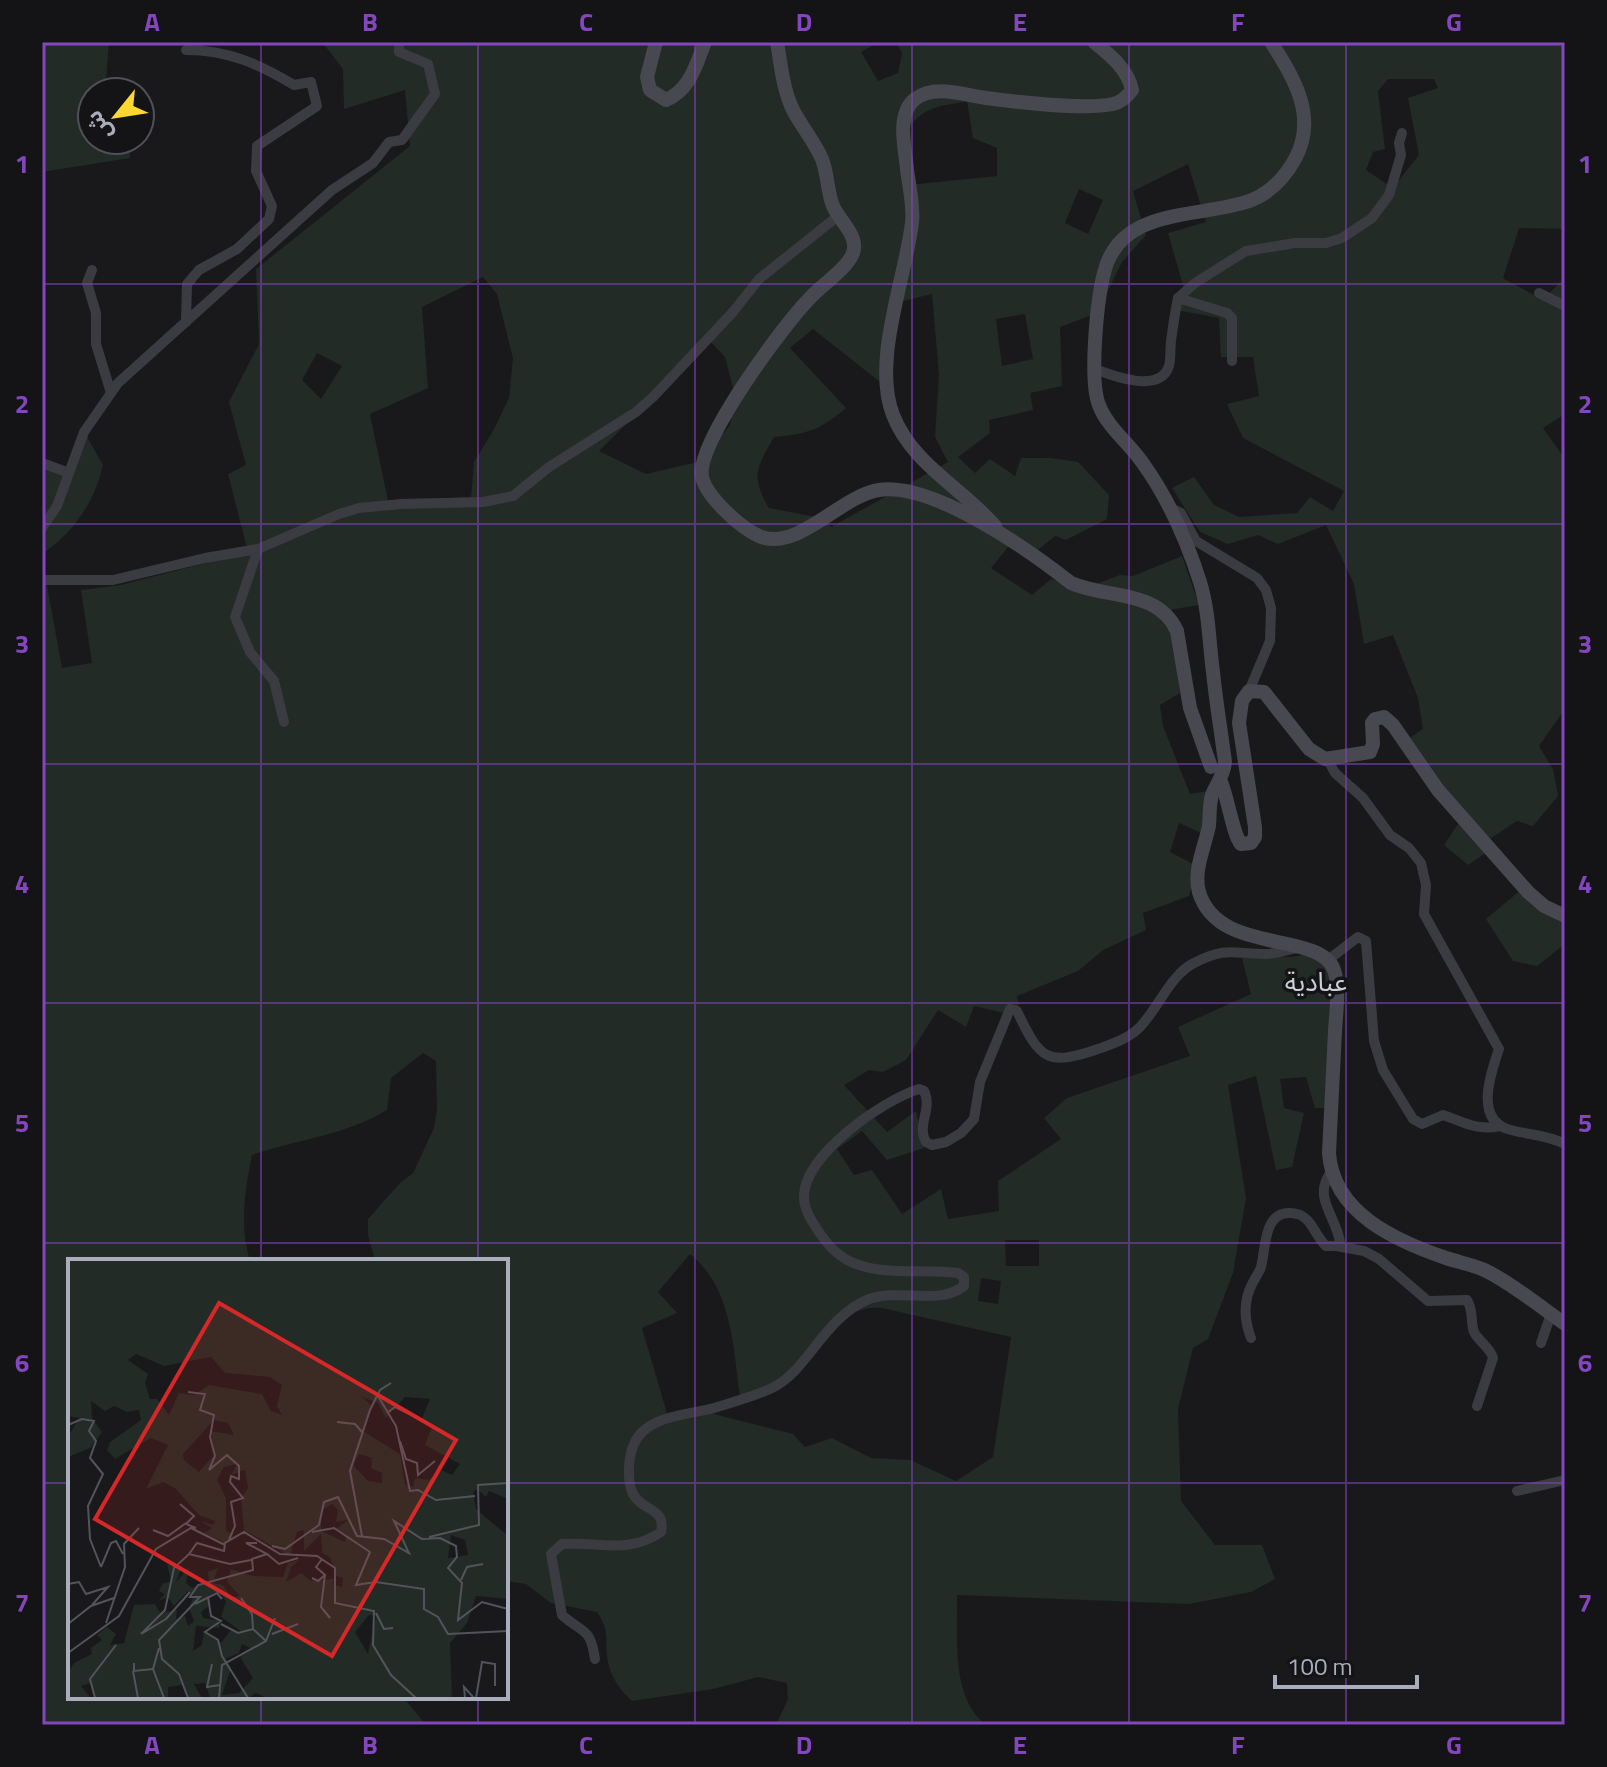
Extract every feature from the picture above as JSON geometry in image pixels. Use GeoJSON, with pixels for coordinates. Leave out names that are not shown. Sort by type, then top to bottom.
{"type":"FeatureCollection","features":[{"type":"Feature","properties":{"kind":"street"},"geometry":{"type":"LineString","coordinates":[[42,528],[57,506],[84,432],[118,383],[332,190],[373,163],[389,142],[402,140],[435,94],[428,64],[399,52],[399,42]]}},
{"type":"Feature","properties":{"kind":"street"},"geometry":{"type":"LineString","coordinates":[[656,42],[647,77],[650,90],[666,100],[678,95],[689,81],[705,42]]}},
{"type":"Feature","properties":{"kind":"street"},"geometry":{"type":"LineString","coordinates":[[777,42],[790,102],[822,159],[832,202],[854,244],[850,259],[790,319],[761,356],[704,456],[702,478],[708,492],[753,533],[770,540],[780,540],[798,533],[853,498],[892,489],[919,494],[1003,535],[1071,583],[1147,601],[1165,612],[1177,631],[1190,708],[1218,785],[1228,799],[1236,838],[1241,844],[1251,843],[1255,837],[1255,827],[1239,723],[1242,701],[1270,641],[1271,608],[1266,590],[1257,578],[1201,546],[1191,536],[1181,513],[1169,507]]}},
{"type":"Feature","properties":{"kind":"street"},"geometry":{"type":"LineString","coordinates":[[1003,535],[975,504],[917,454],[894,419],[888,400],[885,380],[896,299],[912,222],[904,119],[912,102],[926,93],[940,91],[1050,104],[1114,104],[1126,99],[1132,90],[1130,79],[1115,59],[1094,42]]}},
{"type":"Feature","properties":{"kind":"street"},"geometry":{"type":"LineString","coordinates":[[1271,42],[1299,88],[1304,109],[1304,131],[1298,152],[1280,179],[1254,199],[1155,220],[1138,227],[1124,238],[1105,269],[1095,369],[1095,388],[1102,413],[1140,459],[1169,507],[1204,597],[1225,762],[1197,874],[1199,891],[1212,914],[1233,929],[1270,942],[1315,951],[1328,960],[1335,976],[1336,1009],[1329,1153],[1331,1172],[1345,1200],[1356,1212],[1381,1228],[1430,1252],[1484,1270],[1565,1324]]}},
{"type":"Feature","properties":{"kind":"street"},"geometry":{"type":"LineString","coordinates":[[186,50],[212,50],[262,66],[294,85],[311,82],[317,106],[257,146],[256,171],[272,206],[269,219],[237,249],[199,270],[187,284],[186,322]]}},
{"type":"Feature","properties":{"kind":"street"},"geometry":{"type":"LineString","coordinates":[[1095,369],[1128,380],[1146,382],[1161,377],[1169,369],[1178,298],[1195,283],[1246,251],[1295,243],[1326,243],[1342,238],[1372,218],[1389,195],[1401,155],[1399,143],[1402,133]]}},
{"type":"Feature","properties":{"kind":"street"},"geometry":{"type":"LineString","coordinates":[[42,580],[113,580],[258,549],[359,508],[483,502],[521,492],[549,467],[636,412],[733,312],[759,279],[838,216]]}},
{"type":"Feature","properties":{"kind":"street"},"geometry":{"type":"LineString","coordinates":[[92,270],[87,283],[96,313],[96,344],[111,393]]}},
{"type":"Feature","properties":{"kind":"street"},"geometry":{"type":"LineString","coordinates":[[1539,293],[1565,306]]}},
{"type":"Feature","properties":{"kind":"street"},"geometry":{"type":"LineString","coordinates":[[1178,298],[1227,313],[1232,318],[1232,361]]}},
{"type":"Feature","properties":{"kind":"street"},"geometry":{"type":"LineString","coordinates":[[42,463],[69,473]]}},
{"type":"Feature","properties":{"kind":"street"},"geometry":{"type":"LineString","coordinates":[[258,549],[235,617],[250,652],[274,681],[284,722]]}},
{"type":"Feature","properties":{"kind":"street"},"geometry":{"type":"LineString","coordinates":[[1249,691],[1264,692],[1309,749],[1328,760],[1335,773],[1363,798],[1390,835],[1409,848],[1421,863],[1426,885],[1424,914],[1499,1049],[1487,1088],[1489,1105],[1500,1126]]}},
{"type":"Feature","properties":{"kind":"street"},"geometry":{"type":"LineString","coordinates":[[1328,760],[1370,752],[1373,744],[1372,723],[1378,718],[1387,719],[1438,790],[1528,892],[1544,906],[1565,916]]}},
{"type":"Feature","properties":{"kind":"street"},"geometry":{"type":"LineString","coordinates":[[1211,767],[1218,721]]}},
{"type":"Feature","properties":{"kind":"street"},"geometry":{"type":"LineString","coordinates":[[1328,960],[1358,937],[1366,941],[1374,1041],[1383,1070],[1413,1119],[1422,1124],[1443,1115],[1471,1127],[1487,1129],[1500,1126],[1546,1136],[1565,1144]]}},
{"type":"Feature","properties":{"kind":"street"},"geometry":{"type":"LineString","coordinates":[[595,1659],[593,1645],[583,1628],[562,1615],[551,1554],[562,1544],[625,1545],[661,1532],[663,1523],[659,1513],[636,1499],[632,1492],[630,1454],[635,1440],[670,1417],[711,1409],[774,1387],[793,1371],[838,1319],[868,1300],[885,1294],[943,1295],[964,1286],[964,1277],[958,1273],[877,1269],[853,1263],[820,1234],[807,1209],[805,1189],[809,1176],[840,1139],[899,1097],[919,1089],[924,1091],[928,1101],[921,1131],[926,1142],[940,1144],[961,1133],[974,1119],[980,1082],[1010,1009],[1017,1011],[1028,1034],[1043,1053],[1056,1058],[1070,1058],[1137,1031],[1182,973],[1195,962],[1229,950],[1269,954],[1298,947]]}},
{"type":"Feature","properties":{"kind":"street"},"geometry":{"type":"LineString","coordinates":[[1331,1172],[1322,1187],[1331,1219],[1339,1231],[1340,1242],[1336,1246]]}},
{"type":"Feature","properties":{"kind":"street"},"geometry":{"type":"LineString","coordinates":[[1251,1338],[1246,1326],[1246,1304],[1261,1265],[1271,1224],[1289,1212],[1301,1215],[1310,1221],[1326,1246],[1364,1251],[1379,1259],[1428,1301],[1467,1300],[1472,1310],[1475,1334],[1491,1351],[1493,1358],[1477,1406]]}},
{"type":"Feature","properties":{"kind":"street"},"geometry":{"type":"LineString","coordinates":[[1541,1343],[1551,1314]]}},
{"type":"Feature","properties":{"kind":"street"},"geometry":{"type":"LineString","coordinates":[[1517,1491],[1565,1479]]}},
{"type":"Feature","properties":{"kind":"shaded area"},"geometry":{"type":"Polygon","coordinates":[[[42,42],[109,42],[106,76],[76,76],[76,156],[130,158],[42,172],[42,42]]]}},
{"type":"Feature","properties":{"kind":"shaded area"},"geometry":{"type":"Polygon","coordinates":[[[322,42],[879,42],[861,52],[878,81],[898,73],[902,53],[896,42],[1565,42],[1565,229],[1519,228],[1503,278],[1543,300],[1565,277],[1565,414],[1543,428],[1565,455],[1565,709],[1539,746],[1553,769],[1558,796],[1533,826],[1517,821],[1482,844],[1487,852],[1468,865],[1444,845],[1462,818],[1402,743],[1423,729],[1418,698],[1393,635],[1364,644],[1354,584],[1326,525],[1278,544],[1258,535],[1228,544],[1200,532],[1172,488],[1194,477],[1214,505],[1239,517],[1297,513],[1310,497],[1333,511],[1344,491],[1243,438],[1227,404],[1259,396],[1253,357],[1221,357],[1219,318],[1171,309],[1187,299],[1168,233],[1206,222],[1188,164],[1133,191],[1146,235],[1122,262],[1097,313],[1060,327],[1062,386],[1030,393],[1033,410],[989,420],[990,433],[958,457],[975,473],[990,459],[1015,476],[1021,458],[1078,462],[1109,495],[1107,519],[1066,540],[1055,536],[1038,550],[1017,536],[991,568],[1032,595],[1051,579],[1088,587],[1120,575],[1133,576],[1182,556],[1199,605],[1169,610],[1180,693],[1160,705],[1163,726],[1190,794],[1215,790],[1210,837],[1179,823],[1170,852],[1197,866],[1189,896],[1143,913],[1146,930],[1103,950],[1078,971],[1017,996],[1021,1017],[974,1006],[966,1027],[938,1010],[906,1060],[883,1072],[869,1070],[844,1085],[887,1132],[916,1111],[924,1148],[887,1160],[862,1131],[837,1149],[854,1175],[872,1170],[902,1214],[941,1189],[948,1219],[999,1211],[998,1181],[1061,1139],[1044,1118],[1067,1098],[1190,1056],[1178,1027],[1251,994],[1241,954],[1291,957],[1308,954],[1332,969],[1332,1108],[1315,1108],[1306,1077],[1280,1079],[1284,1108],[1304,1113],[1292,1167],[1276,1170],[1256,1076],[1228,1085],[1246,1198],[1233,1273],[1208,1339],[1193,1348],[1178,1409],[1181,1501],[1215,1545],[1262,1545],[1275,1579],[1251,1592],[1189,1604],[957,1595],[961,1682],[974,1713],[986,1725],[776,1725],[788,1699],[787,1683],[758,1677],[713,1689],[632,1701],[611,1673],[606,1631],[597,1612],[551,1603],[526,1584],[508,1581],[508,1259],[374,1259],[368,1235],[368,1219],[413,1173],[434,1128],[437,1110],[436,1061],[423,1053],[391,1078],[387,1110],[337,1132],[252,1155],[244,1221],[250,1259],[68,1259],[68,1699],[405,1699],[426,1725],[42,1725],[42,558],[62,668],[92,663],[81,590],[121,585],[248,552],[228,474],[246,465],[229,402],[259,344],[256,269],[410,146],[405,90],[344,109],[343,69],[322,42]],[[1388,79],[1378,91],[1385,149],[1373,152],[1366,170],[1388,185],[1399,180],[1419,155],[1408,98],[1438,88],[1434,79],[1388,79]],[[967,101],[934,108],[914,121],[909,129],[908,185],[997,176],[997,148],[973,138],[967,101]],[[1079,189],[1065,223],[1088,234],[1103,200],[1079,189]],[[483,277],[422,307],[428,388],[370,414],[388,501],[471,497],[474,462],[509,398],[513,358],[497,294],[483,277]],[[932,294],[894,303],[894,363],[885,386],[813,329],[790,348],[846,408],[813,430],[774,437],[758,472],[759,488],[769,508],[821,518],[831,527],[948,462],[935,437],[939,375],[932,294]],[[1025,314],[996,319],[1002,366],[1033,359],[1025,314]],[[710,341],[599,451],[646,474],[702,461],[730,425],[735,395],[725,357],[710,341]],[[317,353],[302,380],[321,399],[342,366],[317,353]],[[1005,1240],[1006,1266],[1039,1266],[1039,1240],[1005,1240]],[[690,1254],[658,1292],[677,1313],[642,1328],[669,1420],[702,1411],[793,1434],[805,1447],[832,1438],[871,1458],[910,1460],[956,1481],[993,1457],[1011,1337],[882,1308],[866,1309],[840,1321],[790,1374],[741,1403],[729,1322],[715,1285],[704,1268],[690,1254]],[[981,1278],[978,1301],[998,1304],[1001,1281],[981,1278]]]}},
{"type":"Feature","properties":{"kind":"shaded area"},"geometry":{"type":"Polygon","coordinates":[[[86,435],[103,465],[99,479],[81,516],[64,536],[42,554],[42,460],[64,469],[86,435]]]}},
{"type":"Feature","properties":{"kind":"shaded area"},"geometry":{"type":"Polygon","coordinates":[[[1522,889],[1565,913],[1565,944],[1537,966],[1513,961],[1486,919],[1522,889]]]}},
{"type":"Feature","properties":{"kind":"district","name":"عبادية"},"geometry":{"type":"Point","coordinates":[1316,982]}}]}
